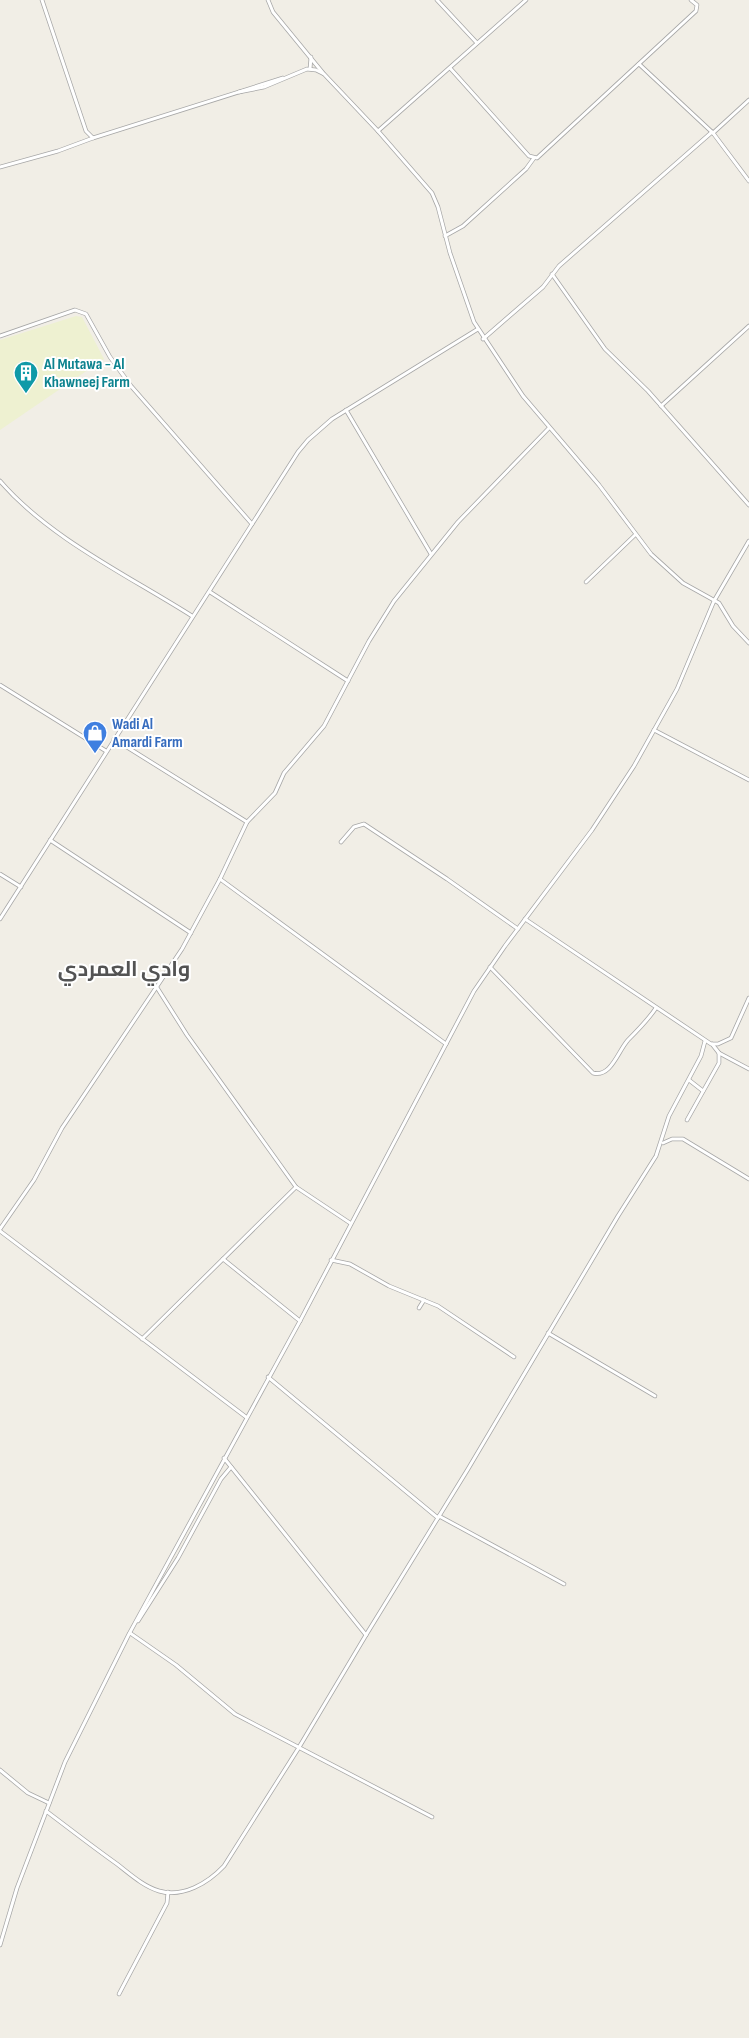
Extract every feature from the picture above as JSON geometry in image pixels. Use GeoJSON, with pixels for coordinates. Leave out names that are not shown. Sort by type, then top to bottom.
{"type":"FeatureCollection","features":[{"type":"Feature","properties":{"kind":"street"},"geometry":{"type":"LineString","coordinates":[[42,0],[86,132],[94,138]]}},
{"type":"Feature","properties":{"kind":"street"},"geometry":{"type":"LineString","coordinates":[[268,0],[274,12],[324,74],[378,131],[432,193],[478,329],[523,396],[599,485],[635,536],[675,576],[722,607],[733,626],[749,643]]}},
{"type":"Feature","properties":{"kind":"street"},"geometry":{"type":"LineString","coordinates":[[437,0],[477,43]]}},
{"type":"Feature","properties":{"kind":"street"},"geometry":{"type":"LineString","coordinates":[[378,131],[526,0]]}},
{"type":"Feature","properties":{"kind":"street"},"geometry":{"type":"LineString","coordinates":[[445,236],[463,226],[522,172],[534,158],[539,157],[696,11],[697,5],[692,0]]}},
{"type":"Feature","properties":{"kind":"street"},"geometry":{"type":"LineString","coordinates":[[310,69],[311,57]]}},
{"type":"Feature","properties":{"kind":"street"},"geometry":{"type":"LineString","coordinates":[[639,64],[713,132],[749,181]]}},
{"type":"Feature","properties":{"kind":"street"},"geometry":{"type":"LineString","coordinates":[[450,68],[534,158]]}},
{"type":"Feature","properties":{"kind":"street"},"geometry":{"type":"LineString","coordinates":[[0,167],[50,153],[239,92],[264,87],[310,69],[324,74]]}},
{"type":"Feature","properties":{"kind":"street"},"geometry":{"type":"LineString","coordinates":[[483,339],[543,287],[552,274],[749,100]]}},
{"type":"Feature","properties":{"kind":"street"},"geometry":{"type":"LineString","coordinates":[[552,274],[605,349],[660,406],[749,505]]}},
{"type":"Feature","properties":{"kind":"street"},"geometry":{"type":"LineString","coordinates":[[0,336],[75,310],[86,314],[110,357],[131,386],[252,524]]}},
{"type":"Feature","properties":{"kind":"street"},"geometry":{"type":"LineString","coordinates":[[660,406],[749,326]]}},
{"type":"Feature","properties":{"kind":"street"},"geometry":{"type":"LineString","coordinates":[[0,919],[192,616],[210,592],[252,524],[308,440],[346,410],[478,329]]}},
{"type":"Feature","properties":{"kind":"street"},"geometry":{"type":"LineString","coordinates":[[346,410],[431,554]]}},
{"type":"Feature","properties":{"kind":"street"},"geometry":{"type":"LineString","coordinates":[[246,1417],[0,1230],[26,1194],[62,1128],[191,933],[220,879],[247,822],[275,793],[284,773],[324,726],[386,614],[431,554],[487,490],[549,428]]}},
{"type":"Feature","properties":{"kind":"street"},"geometry":{"type":"LineString","coordinates":[[0,481],[28,510],[54,530],[192,616]]}},
{"type":"Feature","properties":{"kind":"street"},"geometry":{"type":"LineString","coordinates":[[586,582],[635,536]]}},
{"type":"Feature","properties":{"kind":"street"},"geometry":{"type":"LineString","coordinates":[[0,1945],[17,1888],[65,1762],[129,1634],[300,1320],[446,1044],[490,967],[602,815],[654,730],[684,676],[714,601],[749,541]]}},
{"type":"Feature","properties":{"kind":"street"},"geometry":{"type":"LineString","coordinates":[[210,592],[348,681]]}},
{"type":"Feature","properties":{"kind":"street"},"geometry":{"type":"LineString","coordinates":[[0,685],[106,751]]}},
{"type":"Feature","properties":{"kind":"street"},"geometry":{"type":"LineString","coordinates":[[654,730],[749,780]]}},
{"type":"Feature","properties":{"kind":"street"},"geometry":{"type":"LineString","coordinates":[[114,739],[247,822]]}},
{"type":"Feature","properties":{"kind":"street"},"geometry":{"type":"LineString","coordinates":[[341,842],[357,825],[364,824],[518,929]]}},
{"type":"Feature","properties":{"kind":"street"},"geometry":{"type":"LineString","coordinates":[[50,840],[191,933]]}},
{"type":"Feature","properties":{"kind":"street"},"geometry":{"type":"LineString","coordinates":[[0,874],[21,887]]}},
{"type":"Feature","properties":{"kind":"street"},"geometry":{"type":"LineString","coordinates":[[220,879],[446,1044]]}},
{"type":"Feature","properties":{"kind":"street"},"geometry":{"type":"LineString","coordinates":[[525,919],[705,1042],[718,1044],[731,1038],[749,998]]}},
{"type":"Feature","properties":{"kind":"street"},"geometry":{"type":"LineString","coordinates":[[490,967],[593,1074],[601,1073],[610,1066],[626,1042],[656,1008]]}},
{"type":"Feature","properties":{"kind":"street"},"geometry":{"type":"LineString","coordinates":[[156,986],[183,1029],[296,1187],[350,1223]]}},
{"type":"Feature","properties":{"kind":"street"},"geometry":{"type":"LineString","coordinates":[[46,1811],[145,1885],[168,1892],[198,1886],[216,1875],[224,1866],[298,1749],[618,1216],[653,1162],[662,1143],[669,1116],[701,1056],[705,1042]]}},
{"type":"Feature","properties":{"kind":"street"},"geometry":{"type":"LineString","coordinates":[[711,1044],[719,1053],[749,1069]]}},
{"type":"Feature","properties":{"kind":"street"},"geometry":{"type":"LineString","coordinates":[[687,1120],[719,1063],[719,1053]]}},
{"type":"Feature","properties":{"kind":"street"},"geometry":{"type":"LineString","coordinates":[[689,1080],[703,1091]]}},
{"type":"Feature","properties":{"kind":"street"},"geometry":{"type":"LineString","coordinates":[[662,1143],[672,1139],[683,1139],[749,1178]]}},
{"type":"Feature","properties":{"kind":"street"},"geometry":{"type":"LineString","coordinates":[[142,1339],[296,1187]]}},
{"type":"Feature","properties":{"kind":"street"},"geometry":{"type":"LineString","coordinates":[[223,1259],[300,1320]]}},
{"type":"Feature","properties":{"kind":"street"},"geometry":{"type":"LineString","coordinates":[[331,1260],[350,1264],[389,1286],[443,1308],[514,1357]]}},
{"type":"Feature","properties":{"kind":"street"},"geometry":{"type":"LineString","coordinates":[[419,1308],[424,1300]]}},
{"type":"Feature","properties":{"kind":"street"},"geometry":{"type":"LineString","coordinates":[[548,1333],[655,1396]]}},
{"type":"Feature","properties":{"kind":"street"},"geometry":{"type":"LineString","coordinates":[[268,1377],[438,1517],[564,1584]]}},
{"type":"Feature","properties":{"kind":"street"},"geometry":{"type":"LineString","coordinates":[[224,1458],[366,1635]]}},
{"type":"Feature","properties":{"kind":"street"},"geometry":{"type":"LineString","coordinates":[[129,1634],[166,1577],[221,1479],[231,1467]]}},
{"type":"Feature","properties":{"kind":"street"},"geometry":{"type":"LineString","coordinates":[[129,1634],[172,1661],[225,1708],[298,1749],[432,1817]]}},
{"type":"Feature","properties":{"kind":"street"},"geometry":{"type":"LineString","coordinates":[[0,1770],[28,1793],[49,1804]]}},
{"type":"Feature","properties":{"kind":"street"},"geometry":{"type":"LineString","coordinates":[[119,1994],[166,1903],[168,1892]]}},
{"type":"Feature","properties":{"kind":"green space","name":"Al Mutawa - Al Khawneej Farm"},"geometry":{"type":"Polygon","coordinates":[[[76,316],[82,317],[104,359],[0,430],[0,340],[76,316]]]}},
{"type":"Feature","properties":{"kind":"place","name":"Al Mutawa - Al Khawneej Farm"},"geometry":{"type":"Point","coordinates":[26,394]}},
{"type":"Feature","properties":{"kind":"place","name":"Wadi Al Amardi Farm"},"geometry":{"type":"Point","coordinates":[95,754]}},
{"type":"Feature","properties":{"kind":"district","name":"وادي العمردي"},"geometry":{"type":"Point","coordinates":[124,969]}}]}
